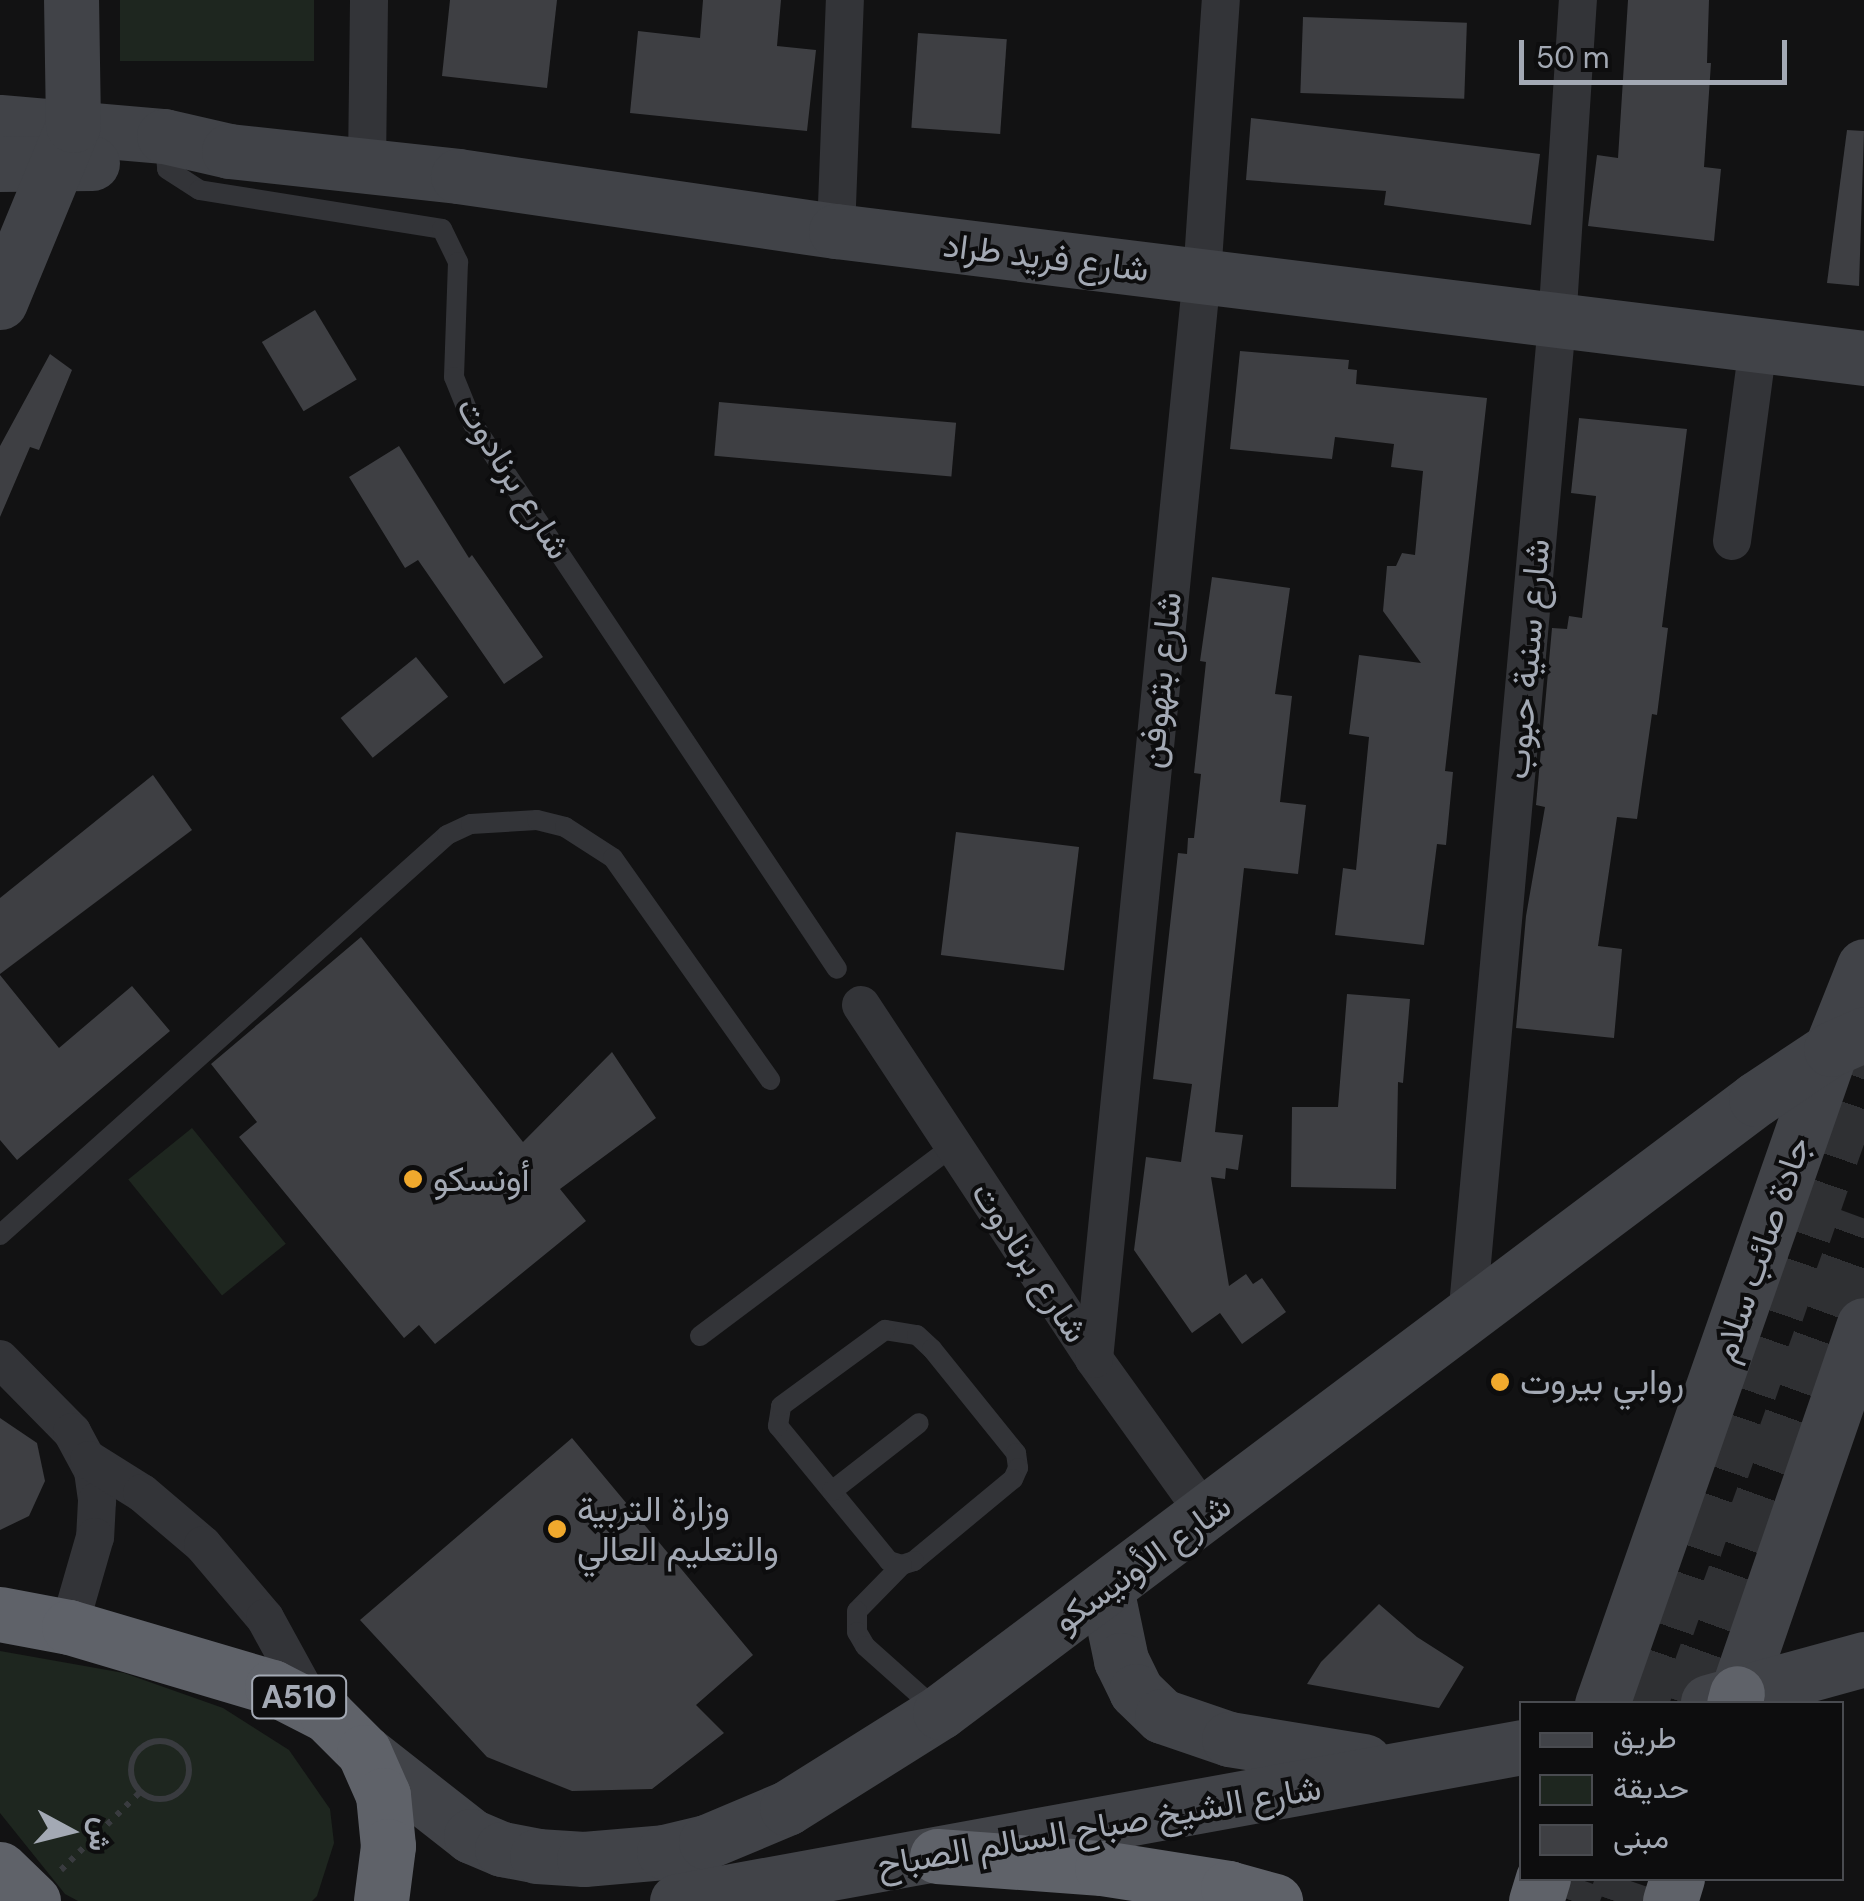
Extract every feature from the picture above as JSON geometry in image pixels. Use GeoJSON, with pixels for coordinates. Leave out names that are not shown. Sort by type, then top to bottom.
{"type":"FeatureCollection","features":[{"type":"Feature","properties":{"kind":"highway","name":"A510"},"geometry":{"type":"LineString","coordinates":[[0,1614],[69,1626],[272,1687],[312,1704],[364,1752],[383,1795],[386,1819],[381,1901]]}},
{"type":"Feature","properties":{"kind":"highway"},"geometry":{"type":"LineString","coordinates":[[937,1856],[1154,1889],[1275,1901]]}},
{"type":"Feature","properties":{"kind":"street"},"geometry":{"type":"LineString","coordinates":[[367,165],[369,0]]}},
{"type":"Feature","properties":{"kind":"street"},"geometry":{"type":"LineString","coordinates":[[836,232],[845,0]]}},
{"type":"Feature","properties":{"kind":"street","name":"شارع بتهوفن"},"geometry":{"type":"LineString","coordinates":[[1094,1359],[1202,276],[1221,0]]}},
{"type":"Feature","properties":{"kind":"street","name":"شارع سنية حبوب"},"geometry":{"type":"LineString","coordinates":[[1467,1318],[1558,323],[1578,0]]}},
{"type":"Feature","properties":{"kind":"street"},"geometry":{"type":"LineString","coordinates":[[0,302],[33,144],[70,21]]}},
{"type":"Feature","properties":{"kind":"street"},"geometry":{"type":"LineString","coordinates":[[0,215],[33,144]]}},
{"type":"Feature","properties":{"kind":"street","name":"شارع فريد طراد"},"geometry":{"type":"LineString","coordinates":[[33,144],[229,152],[367,165],[836,232],[1864,358]]}},
{"type":"Feature","properties":{"kind":"street"},"geometry":{"type":"LineString","coordinates":[[1732,541],[1758,346]]}},
{"type":"Feature","properties":{"kind":"street","name":"جادة صائب سلام"},"geometry":{"type":"LineString","coordinates":[[1603,1701],[1847,1042],[1864,966]]}},
{"type":"Feature","properties":{"kind":"street","name":"شارع برنادوت"},"geometry":{"type":"LineString","coordinates":[[861,1004],[1094,1359],[1207,1516]]}},
{"type":"Feature","properties":{"kind":"street","name":"شارع الأونيسكو"},"geometry":{"type":"LineString","coordinates":[[364,1752],[470,1836],[502,1850],[537,1856],[619,1857],[706,1842],[747,1826],[872,1758],[940,1712],[1207,1516],[1756,1098],[1847,1042]]}},
{"type":"Feature","properties":{"kind":"street"},"geometry":{"type":"LineString","coordinates":[[1724,1700],[1864,1325]]}},
{"type":"Feature","properties":{"kind":"street"},"geometry":{"type":"LineString","coordinates":[[4,1362],[72,1432],[89,1460],[96,1485],[95,1537],[69,1626]]}},
{"type":"Feature","properties":{"kind":"street"},"geometry":{"type":"LineString","coordinates":[[89,1460],[142,1493],[203,1545],[265,1618],[312,1704]]}},
{"type":"Feature","properties":{"kind":"street"},"geometry":{"type":"LineString","coordinates":[[1106,1588],[1121,1660],[1136,1691],[1162,1716],[1210,1734],[1272,1749],[1421,1767]]}},
{"type":"Feature","properties":{"kind":"street"},"geometry":{"type":"LineString","coordinates":[[1724,1700],[1864,1659]]}},
{"type":"Feature","properties":{"kind":"street","name":"شارع الشيخ صباح السالم الصباح"},"geometry":{"type":"LineString","coordinates":[[677,1901],[1519,1748]]}},
{"type":"Feature","properties":{"kind":"lane","name":"شارع برنادوت"},"geometry":{"type":"LineString","coordinates":[[164,148],[177,180],[199,190],[442,228],[458,262],[454,377],[473,424],[837,969]]}},
{"type":"Feature","properties":{"kind":"lane"},"geometry":{"type":"LineString","coordinates":[[0,1235],[448,834],[471,824],[537,820],[565,828],[613,858],[770,1080]]}},
{"type":"Feature","properties":{"kind":"lane"},"geometry":{"type":"LineString","coordinates":[[700,1336],[954,1146]]}},
{"type":"Feature","properties":{"kind":"lane"},"geometry":{"type":"LineString","coordinates":[[902,1566],[889,1561],[778,1426],[781,1406],[885,1330],[917,1335],[1016,1452],[1018,1468],[1012,1479],[914,1561],[902,1566],[857,1611],[857,1632],[864,1646],[940,1712]]}},
{"type":"Feature","properties":{"kind":"lane"},"geometry":{"type":"LineString","coordinates":[[832,1492],[919,1423]]}},
{"type":"Feature","properties":{"kind":"path"},"geometry":{"type":"LineString","coordinates":[[162,1741],[180,1749],[189,1775],[180,1792],[162,1800],[140,1792],[131,1770],[137,1753],[162,1741]]}},
{"type":"Feature","properties":{"kind":"path"},"geometry":{"type":"LineString","coordinates":[[22,1890],[140,1792]]}},
{"type":"Feature","properties":{"kind":"green space"},"geometry":{"type":"Polygon","coordinates":[[[120,0],[314,0],[314,61],[120,61],[120,0]]]}},
{"type":"Feature","properties":{"kind":"green space"},"geometry":{"type":"Polygon","coordinates":[[[192,1128],[286,1244],[222,1295],[128,1180],[192,1128]]]}},
{"type":"Feature","properties":{"kind":"green space"},"geometry":{"type":"Polygon","coordinates":[[[0,1651],[124,1673],[223,1708],[289,1750],[330,1809],[334,1843],[317,1896],[312,1901],[78,1901],[65,1894],[0,1813],[0,1651]]]}},
{"type":"Feature","properties":{"kind":"building"},"geometry":{"type":"Polygon","coordinates":[[[450,0],[557,0],[547,88],[442,76],[450,0]]]}},
{"type":"Feature","properties":{"kind":"building"},"geometry":{"type":"Polygon","coordinates":[[[703,0],[781,0],[777,46],[816,50],[807,131],[630,113],[638,31],[700,38],[703,0]]]}},
{"type":"Feature","properties":{"kind":"building"},"geometry":{"type":"Polygon","coordinates":[[[1628,0],[1709,0],[1707,63],[1711,63],[1704,167],[1721,169],[1714,241],[1588,226],[1597,155],[1618,158],[1628,0]]]}},
{"type":"Feature","properties":{"kind":"building"},"geometry":{"type":"Polygon","coordinates":[[[1303,17],[1467,23],[1464,99],[1300,93],[1303,17]]]}},
{"type":"Feature","properties":{"kind":"building"},"geometry":{"type":"Polygon","coordinates":[[[918,33],[1007,39],[1000,134],[911,128],[918,33]]]}},
{"type":"Feature","properties":{"kind":"building"},"geometry":{"type":"Polygon","coordinates":[[[1251,118],[1540,154],[1531,225],[1384,205],[1386,191],[1246,180],[1251,118]]]}},
{"type":"Feature","properties":{"kind":"building"},"geometry":{"type":"Polygon","coordinates":[[[1847,130],[1864,131],[1859,286],[1827,283],[1847,130]]]}},
{"type":"Feature","properties":{"kind":"building"},"geometry":{"type":"Polygon","coordinates":[[[315,310],[357,379],[304,411],[262,342],[315,310]]]}},
{"type":"Feature","properties":{"kind":"building"},"geometry":{"type":"Polygon","coordinates":[[[1240,351],[1349,360],[1348,369],[1357,370],[1356,384],[1487,398],[1445,771],[1453,772],[1446,845],[1437,844],[1424,945],[1335,935],[1343,868],[1356,870],[1369,737],[1349,734],[1359,655],[1421,663],[1383,611],[1387,566],[1396,566],[1402,553],[1415,555],[1423,471],[1391,467],[1394,444],[1335,437],[1332,459],[1230,449],[1240,351]]]}},
{"type":"Feature","properties":{"kind":"building"},"geometry":{"type":"Polygon","coordinates":[[[50,354],[72,370],[39,450],[30,447],[0,517],[0,446],[50,354]]]}},
{"type":"Feature","properties":{"kind":"building"},"geometry":{"type":"Polygon","coordinates":[[[719,402],[956,423],[951,477],[714,456],[719,402]]]}},
{"type":"Feature","properties":{"kind":"building"},"geometry":{"type":"Polygon","coordinates":[[[1579,418],[1687,429],[1662,627],[1668,628],[1657,715],[1652,714],[1637,819],[1617,817],[1598,946],[1622,949],[1614,1038],[1516,1028],[1526,916],[1545,807],[1536,805],[1552,628],[1567,629],[1569,616],[1582,618],[1596,496],[1571,493],[1579,418]]]}},
{"type":"Feature","properties":{"kind":"building"},"geometry":{"type":"Polygon","coordinates":[[[399,446],[469,558],[472,555],[543,657],[504,684],[418,560],[405,568],[349,477],[399,446]]]}},
{"type":"Feature","properties":{"kind":"building"},"geometry":{"type":"Polygon","coordinates":[[[1212,577],[1290,588],[1275,694],[1292,696],[1280,802],[1306,805],[1298,874],[1244,868],[1215,1132],[1243,1135],[1238,1170],[1226,1168],[1225,1179],[1211,1177],[1229,1286],[1246,1274],[1253,1284],[1262,1278],[1286,1312],[1242,1344],[1220,1313],[1192,1333],[1134,1250],[1146,1157],[1181,1162],[1192,1084],[1153,1079],[1178,853],[1187,854],[1188,838],[1194,838],[1201,774],[1194,773],[1206,662],[1200,661],[1212,577]]]}},
{"type":"Feature","properties":{"kind":"building"},"geometry":{"type":"Polygon","coordinates":[[[416,657],[448,697],[373,758],[341,718],[416,657]]]}},
{"type":"Feature","properties":{"kind":"building"},"geometry":{"type":"Polygon","coordinates":[[[153,775],[192,830],[0,974],[0,898],[153,775]]]}},
{"type":"Feature","properties":{"kind":"building"},"geometry":{"type":"Polygon","coordinates":[[[956,832],[1079,847],[1064,970],[941,955],[956,832]]]}},
{"type":"Feature","properties":{"kind":"building","name":"أونسكو"},"geometry":{"type":"Polygon","coordinates":[[[361,937],[523,1142],[612,1052],[656,1118],[560,1189],[586,1221],[435,1344],[419,1325],[404,1338],[239,1137],[257,1122],[211,1064],[361,937]]]}},
{"type":"Feature","properties":{"kind":"building"},"geometry":{"type":"Polygon","coordinates":[[[0,975],[59,1048],[132,986],[170,1031],[17,1160],[0,1140],[0,975]]]}},
{"type":"Feature","properties":{"kind":"building"},"geometry":{"type":"Polygon","coordinates":[[[1347,994],[1410,999],[1403,1083],[1398,1082],[1396,1189],[1291,1187],[1292,1107],[1338,1107],[1347,994]]]}},
{"type":"Feature","properties":{"kind":"building"},"geometry":{"type":"Polygon","coordinates":[[[0,1418],[37,1443],[45,1481],[29,1516],[0,1530],[0,1418]]]}},
{"type":"Feature","properties":{"kind":"building","name":"وزارة التربية والتعليم العالي"},"geometry":{"type":"Polygon","coordinates":[[[572,1438],[753,1655],[696,1705],[724,1733],[652,1789],[572,1791],[487,1757],[360,1620],[572,1438]]]}},
{"type":"Feature","properties":{"kind":"building"},"geometry":{"type":"Polygon","coordinates":[[[1379,1604],[1417,1637],[1464,1667],[1439,1708],[1307,1684],[1321,1662],[1379,1604]]]}},
{"type":"Feature","properties":{"kind":"tunnel"},"geometry":{"type":"LineString","coordinates":[[1641,1701],[1864,1060]]}},
{"type":"Feature","properties":{"kind":"tunnel"},"geometry":{"type":"LineString","coordinates":[[1689,1701],[1864,1218]]}},
{"type":"Feature","properties":{"kind":"tunnel"},"geometry":{"type":"LineString","coordinates":[[1571,1900],[1578,1881]]}},
{"type":"Feature","properties":{"kind":"tunnel"},"geometry":{"type":"LineString","coordinates":[[1616,1901],[1623,1881]]}},
{"type":"Feature","properties":{"kind":"place","name":"أونسكو"},"geometry":{"type":"Point","coordinates":[413,1179]}},
{"type":"Feature","properties":{"kind":"place","name":"روابي بيروت"},"geometry":{"type":"Point","coordinates":[1500,1382]}},
{"type":"Feature","properties":{"kind":"place","name":"وزارة التربية والتعليم العالي"},"geometry":{"type":"Point","coordinates":[557,1529]}}]}
